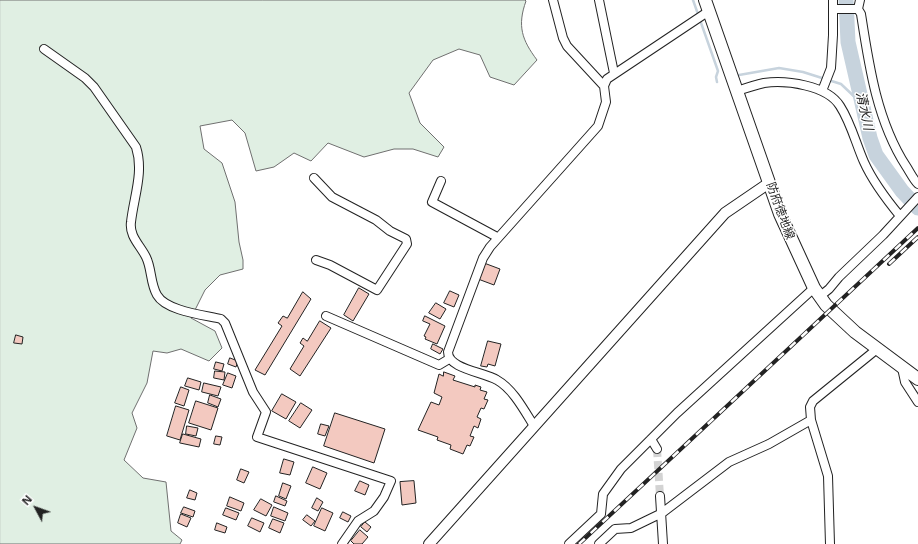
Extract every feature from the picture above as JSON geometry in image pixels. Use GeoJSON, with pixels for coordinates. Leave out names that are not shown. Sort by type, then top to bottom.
{"type":"FeatureCollection","features":[{"type":"Feature","properties":{"kind":"main road","name":"防府徳地線"},"geometry":{"type":"LineString","coordinates":[[707,6],[769,183],[792,243],[816,292],[849,328],[918,379]]}},
{"type":"Feature","properties":{"kind":"street"},"geometry":{"type":"LineString","coordinates":[[553,0],[563,38],[567,46],[604,86]]}},
{"type":"Feature","properties":{"kind":"street"},"geometry":{"type":"LineString","coordinates":[[599,0],[614,73]]}},
{"type":"Feature","properties":{"kind":"street"},"geometry":{"type":"LineString","coordinates":[[822,91],[831,68],[833,0]]}},
{"type":"Feature","properties":{"kind":"street"},"geometry":{"type":"LineString","coordinates":[[860,0],[858,9],[861,14],[867,53],[881,110],[898,153],[918,184]]}},
{"type":"Feature","properties":{"kind":"street"},"geometry":{"type":"LineString","coordinates":[[449,359],[448,352],[483,258],[497,237],[598,126],[606,102],[604,86],[607,79],[707,6]]}},
{"type":"Feature","properties":{"kind":"street"},"geometry":{"type":"LineString","coordinates":[[833,9],[858,9]]}},
{"type":"Feature","properties":{"kind":"street"},"geometry":{"type":"LineString","coordinates":[[44,49],[85,78],[94,87],[136,147],[140,158],[139,182],[130,223],[131,234],[149,264],[157,296],[166,304],[177,309],[221,319],[225,322],[253,392],[266,412],[257,437],[391,480],[384,497],[374,511],[358,522],[342,544]]}},
{"type":"Feature","properties":{"kind":"street"},"geometry":{"type":"LineString","coordinates":[[737,91],[763,84],[777,83],[808,86],[822,91],[839,104],[878,189],[901,214]]}},
{"type":"Feature","properties":{"kind":"street"},"geometry":{"type":"LineString","coordinates":[[314,178],[332,197],[376,220],[390,231],[406,239],[407,244],[377,290],[316,260]]}},
{"type":"Feature","properties":{"kind":"street"},"geometry":{"type":"LineString","coordinates":[[441,181],[432,202],[497,237]]}},
{"type":"Feature","properties":{"kind":"street"},"geometry":{"type":"LineString","coordinates":[[429,544],[725,213],[769,183]]}},
{"type":"Feature","properties":{"kind":"street"},"geometry":{"type":"LineString","coordinates":[[569,544],[601,514],[603,494],[621,469],[651,439],[816,292],[829,289],[839,276],[883,235],[918,197]]}},
{"type":"Feature","properties":{"kind":"street"},"geometry":{"type":"LineString","coordinates":[[326,316],[439,364],[449,359]]}},
{"type":"Feature","properties":{"kind":"street"},"geometry":{"type":"LineString","coordinates":[[830,544],[828,476],[811,420],[810,407],[812,402],[877,349]]}},
{"type":"Feature","properties":{"kind":"street"},"geometry":{"type":"LineString","coordinates":[[449,359],[497,380],[509,390],[534,426]]}},
{"type":"Feature","properties":{"kind":"street"},"geometry":{"type":"LineString","coordinates":[[902,368],[905,382],[918,402]]}},
{"type":"Feature","properties":{"kind":"street"},"geometry":{"type":"LineString","coordinates":[[599,544],[615,529],[631,528],[662,513],[729,462],[769,444],[811,420]]}},
{"type":"Feature","properties":{"kind":"street"},"geometry":{"type":"LineString","coordinates":[[651,439],[657,449]]}},
{"type":"Feature","properties":{"kind":"street"},"geometry":{"type":"LineString","coordinates":[[660,496],[663,544]]}},
{"type":"Feature","properties":{"kind":"green space"},"geometry":{"type":"Polygon","coordinates":[[[0,0],[526,1],[523,10],[522,32],[528,46],[537,60],[514,85],[490,77],[480,55],[459,49],[433,60],[409,93],[420,123],[444,147],[438,157],[413,149],[394,149],[364,157],[328,143],[311,161],[294,153],[274,167],[256,171],[245,133],[232,120],[200,126],[204,149],[222,163],[235,202],[243,269],[220,275],[205,290],[191,318],[215,331],[222,348],[209,361],[181,349],[167,353],[153,351],[147,383],[132,413],[137,428],[124,460],[143,478],[166,482],[171,531],[182,540],[180,544],[0,544],[0,0]]]}},
{"type":"Feature","properties":{"kind":"building"},"geometry":{"type":"Polygon","coordinates":[[[484,263],[500,269],[494,285],[478,279],[484,263]]]}},
{"type":"Feature","properties":{"kind":"building"},"geometry":{"type":"Polygon","coordinates":[[[359,288],[369,294],[353,321],[344,315],[359,288]]]}},
{"type":"Feature","properties":{"kind":"building"},"geometry":{"type":"Polygon","coordinates":[[[450,291],[459,295],[454,307],[444,303],[450,291]]]}},
{"type":"Feature","properties":{"kind":"building"},"geometry":{"type":"Polygon","coordinates":[[[303,292],[311,299],[265,375],[255,370],[282,326],[278,323],[283,316],[287,318],[303,292]]]}},
{"type":"Feature","properties":{"kind":"building"},"geometry":{"type":"Polygon","coordinates":[[[436,303],[446,309],[440,319],[429,313],[436,303]]]}},
{"type":"Feature","properties":{"kind":"building"},"geometry":{"type":"Polygon","coordinates":[[[425,316],[445,326],[437,344],[425,339],[426,337],[424,336],[430,324],[423,321],[425,316]]]}},
{"type":"Feature","properties":{"kind":"building"},"geometry":{"type":"Polygon","coordinates":[[[320,321],[331,328],[300,376],[290,369],[304,346],[300,343],[303,338],[307,341],[320,321]]]}},
{"type":"Feature","properties":{"kind":"building"},"geometry":{"type":"Polygon","coordinates":[[[16,335],[23,337],[22,344],[14,343],[16,335]]]}},
{"type":"Feature","properties":{"kind":"building"},"geometry":{"type":"Polygon","coordinates":[[[488,341],[501,344],[495,366],[488,364],[487,367],[481,366],[488,341]]]}},
{"type":"Feature","properties":{"kind":"building"},"geometry":{"type":"Polygon","coordinates":[[[433,344],[443,349],[440,354],[431,349],[433,344]]]}},
{"type":"Feature","properties":{"kind":"building"},"geometry":{"type":"Polygon","coordinates":[[[230,358],[238,361],[236,367],[228,364],[230,358]]]}},
{"type":"Feature","properties":{"kind":"building"},"geometry":{"type":"Polygon","coordinates":[[[216,362],[224,364],[222,371],[214,369],[216,362]]]}},
{"type":"Feature","properties":{"kind":"building"},"geometry":{"type":"Polygon","coordinates":[[[215,371],[225,372],[224,380],[214,378],[215,371]]]}},
{"type":"Feature","properties":{"kind":"building"},"geometry":{"type":"Polygon","coordinates":[[[444,372],[455,376],[453,380],[475,387],[475,385],[481,387],[480,390],[487,392],[484,399],[488,400],[484,409],[481,408],[477,417],[481,419],[478,428],[474,426],[470,436],[474,437],[470,446],[467,445],[463,454],[450,449],[451,445],[437,440],[438,437],[418,430],[431,402],[439,405],[442,397],[434,393],[439,374],[443,376],[444,372]]]}},
{"type":"Feature","properties":{"kind":"building"},"geometry":{"type":"Polygon","coordinates":[[[228,373],[236,376],[232,388],[223,385],[228,373]]]}},
{"type":"Feature","properties":{"kind":"building"},"geometry":{"type":"Polygon","coordinates":[[[188,378],[201,382],[199,390],[185,386],[188,378]]]}},
{"type":"Feature","properties":{"kind":"building"},"geometry":{"type":"Polygon","coordinates":[[[204,383],[221,387],[218,396],[202,392],[204,383]]]}},
{"type":"Feature","properties":{"kind":"building"},"geometry":{"type":"Polygon","coordinates":[[[181,387],[189,390],[184,406],[175,403],[181,387]]]}},
{"type":"Feature","properties":{"kind":"building"},"geometry":{"type":"Polygon","coordinates":[[[282,394],[296,402],[286,419],[272,411],[282,394]]]}},
{"type":"Feature","properties":{"kind":"building"},"geometry":{"type":"Polygon","coordinates":[[[210,395],[221,399],[218,407],[208,403],[210,395]]]}},
{"type":"Feature","properties":{"kind":"building"},"geometry":{"type":"Polygon","coordinates":[[[196,401],[218,408],[211,430],[189,423],[196,401]]]}},
{"type":"Feature","properties":{"kind":"building"},"geometry":{"type":"Polygon","coordinates":[[[301,403],[312,410],[300,428],[289,421],[301,403]]]}},
{"type":"Feature","properties":{"kind":"building"},"geometry":{"type":"Polygon","coordinates":[[[176,406],[189,410],[180,440],[167,436],[176,406]]]}},
{"type":"Feature","properties":{"kind":"building"},"geometry":{"type":"Polygon","coordinates":[[[335,413],[385,429],[374,463],[324,446],[335,413]]]}},
{"type":"Feature","properties":{"kind":"building"},"geometry":{"type":"Polygon","coordinates":[[[321,424],[329,426],[325,436],[318,434],[321,424]]]}},
{"type":"Feature","properties":{"kind":"building"},"geometry":{"type":"Polygon","coordinates":[[[187,426],[198,428],[196,436],[186,434],[187,426]]]}},
{"type":"Feature","properties":{"kind":"building"},"geometry":{"type":"Polygon","coordinates":[[[183,434],[201,439],[199,447],[180,443],[183,434]]]}},
{"type":"Feature","properties":{"kind":"building"},"geometry":{"type":"Polygon","coordinates":[[[216,436],[222,437],[220,445],[214,444],[216,436]]]}},
{"type":"Feature","properties":{"kind":"building"},"geometry":{"type":"Polygon","coordinates":[[[284,459],[294,462],[290,475],[280,473],[284,459]]]}},
{"type":"Feature","properties":{"kind":"building"},"geometry":{"type":"Polygon","coordinates":[[[313,467],[327,473],[320,489],[306,483],[313,467]]]}},
{"type":"Feature","properties":{"kind":"building"},"geometry":{"type":"Polygon","coordinates":[[[241,469],[249,472],[244,483],[237,480],[241,469]]]}},
{"type":"Feature","properties":{"kind":"building"},"geometry":{"type":"Polygon","coordinates":[[[360,481],[369,485],[365,495],[355,491],[360,481]]]}},
{"type":"Feature","properties":{"kind":"building"},"geometry":{"type":"Polygon","coordinates":[[[414,481],[416,503],[402,505],[400,482],[414,481]]]}},
{"type":"Feature","properties":{"kind":"building"},"geometry":{"type":"Polygon","coordinates":[[[283,483],[291,486],[286,499],[279,496],[283,483]]]}},
{"type":"Feature","properties":{"kind":"building"},"geometry":{"type":"Polygon","coordinates":[[[190,490],[197,493],[195,500],[187,498],[190,490]]]}},
{"type":"Feature","properties":{"kind":"building"},"geometry":{"type":"Polygon","coordinates":[[[276,496],[287,501],[285,506],[274,502],[276,496]]]}},
{"type":"Feature","properties":{"kind":"building"},"geometry":{"type":"Polygon","coordinates":[[[230,497],[244,503],[241,511],[227,506],[230,497]]]}},
{"type":"Feature","properties":{"kind":"building"},"geometry":{"type":"Polygon","coordinates":[[[317,498],[323,502],[318,511],[312,508],[317,498]]]}},
{"type":"Feature","properties":{"kind":"building"},"geometry":{"type":"Polygon","coordinates":[[[261,499],[272,505],[266,516],[254,510],[261,499]]]}},
{"type":"Feature","properties":{"kind":"building"},"geometry":{"type":"Polygon","coordinates":[[[184,507],[195,511],[193,517],[181,513],[184,507]]]}},
{"type":"Feature","properties":{"kind":"building"},"geometry":{"type":"Polygon","coordinates":[[[274,507],[288,513],[285,521],[271,516],[274,507]]]}},
{"type":"Feature","properties":{"kind":"building"},"geometry":{"type":"Polygon","coordinates":[[[226,508],[239,513],[236,520],[223,515],[226,508]]]}},
{"type":"Feature","properties":{"kind":"building"},"geometry":{"type":"Polygon","coordinates":[[[322,508],[333,513],[325,531],[314,526],[322,508]]]}},
{"type":"Feature","properties":{"kind":"building"},"geometry":{"type":"Polygon","coordinates":[[[343,512],[351,516],[348,522],[340,518],[343,512]]]}},
{"type":"Feature","properties":{"kind":"building"},"geometry":{"type":"Polygon","coordinates":[[[181,514],[191,518],[187,527],[178,523],[181,514]]]}},
{"type":"Feature","properties":{"kind":"building"},"geometry":{"type":"Polygon","coordinates":[[[307,515],[315,521],[311,526],[303,520],[307,515]]]}},
{"type":"Feature","properties":{"kind":"building"},"geometry":{"type":"Polygon","coordinates":[[[252,518],[264,523],[260,532],[248,526],[252,518]]]}},
{"type":"Feature","properties":{"kind":"building"},"geometry":{"type":"Polygon","coordinates":[[[273,519],[284,523],[280,533],[269,528],[273,519]]]}},
{"type":"Feature","properties":{"kind":"building"},"geometry":{"type":"Polygon","coordinates":[[[365,522],[371,527],[367,532],[361,527],[365,522]]]}},
{"type":"Feature","properties":{"kind":"building"},"geometry":{"type":"Polygon","coordinates":[[[217,523],[227,527],[225,533],[215,530],[217,523]]]}},
{"type":"Feature","properties":{"kind":"building"},"geometry":{"type":"Polygon","coordinates":[[[360,530],[368,537],[362,544],[354,544],[351,541],[360,530]]]}},
{"type":"Feature","properties":{"kind":"waterway"},"geometry":{"type":"LineString","coordinates":[[693,0],[718,71],[716,77],[717,82]]}},
{"type":"Feature","properties":{"kind":"waterway","name":"清水川"},"geometry":{"type":"LineString","coordinates":[[846,0],[848,42],[870,138],[876,155],[902,191],[918,208]]}},
{"type":"Feature","properties":{"kind":"waterway"},"geometry":{"type":"LineString","coordinates":[[739,75],[779,68],[803,72],[841,84],[861,103]]}},
{"type":"Feature","properties":{"kind":"tunnel"},"geometry":{"type":"LineString","coordinates":[[657,449],[660,496]]}},
{"type":"Feature","properties":{"kind":"railway"},"geometry":{"type":"LineString","coordinates":[[579,544],[918,228]]}},
{"type":"Feature","properties":{"kind":"railway"},"geometry":{"type":"LineString","coordinates":[[889,264],[918,237]]}}]}
